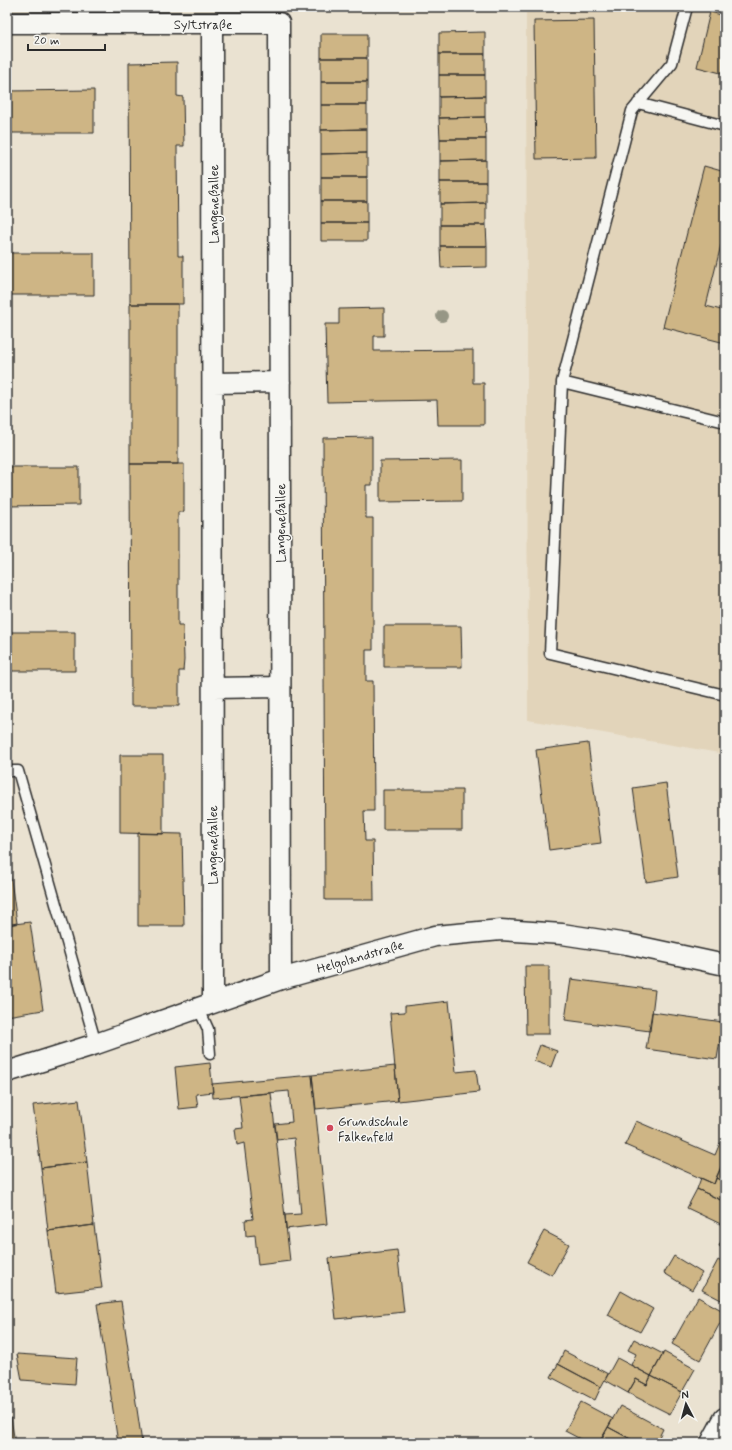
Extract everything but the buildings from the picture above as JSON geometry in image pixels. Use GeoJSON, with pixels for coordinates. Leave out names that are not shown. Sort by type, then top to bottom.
{"type":"FeatureCollection","features":[{"type":"Feature","properties":{"kind":"main road"},"geometry":{"type":"LineString","coordinates":[[712,1443],[725,1419]]}},
{"type":"Feature","properties":{"kind":"street","name":"Syltstraße"},"geometry":{"type":"LineString","coordinates":[[7,23],[279,23]]}},
{"type":"Feature","properties":{"kind":"street","name":"Langeneßallee"},"geometry":{"type":"LineString","coordinates":[[279,23],[281,979]]}},
{"type":"Feature","properties":{"kind":"street","name":"Langeneßallee"},"geometry":{"type":"LineString","coordinates":[[205,1005],[213,688],[212,24]]}},
{"type":"Feature","properties":{"kind":"street"},"geometry":{"type":"LineString","coordinates":[[213,383],[280,382]]}},
{"type":"Feature","properties":{"kind":"street"},"geometry":{"type":"LineString","coordinates":[[213,688],[280,687]]}},
{"type":"Feature","properties":{"kind":"street","name":"Helgolandstraße"},"geometry":{"type":"LineString","coordinates":[[7,1072],[96,1044],[281,979],[435,936],[501,930],[562,934],[622,943],[725,965]]}},
{"type":"Feature","properties":{"kind":"lane"},"geometry":{"type":"LineString","coordinates":[[687,7],[672,62],[632,111],[562,382],[550,653],[725,695]]}},
{"type":"Feature","properties":{"kind":"lane"},"geometry":{"type":"LineString","coordinates":[[638,103],[725,126]]}},
{"type":"Feature","properties":{"kind":"lane"},"geometry":{"type":"LineString","coordinates":[[562,382],[725,422]]}},
{"type":"Feature","properties":{"kind":"lane"},"geometry":{"type":"LineString","coordinates":[[7,771],[18,771],[96,1044]]}},
{"type":"Feature","properties":{"kind":"lane"},"geometry":{"type":"LineString","coordinates":[[205,1005],[210,1054]]}},
{"type":"Feature","properties":{"kind":"shaded area"},"geometry":{"type":"Polygon","coordinates":[[[526,7],[725,7],[725,754],[528,720],[526,7]]]}},
{"type":"Feature","properties":{"kind":"place","name":"Grundschule Falkenfeld"},"geometry":{"type":"Point","coordinates":[330,1128]}}]}
